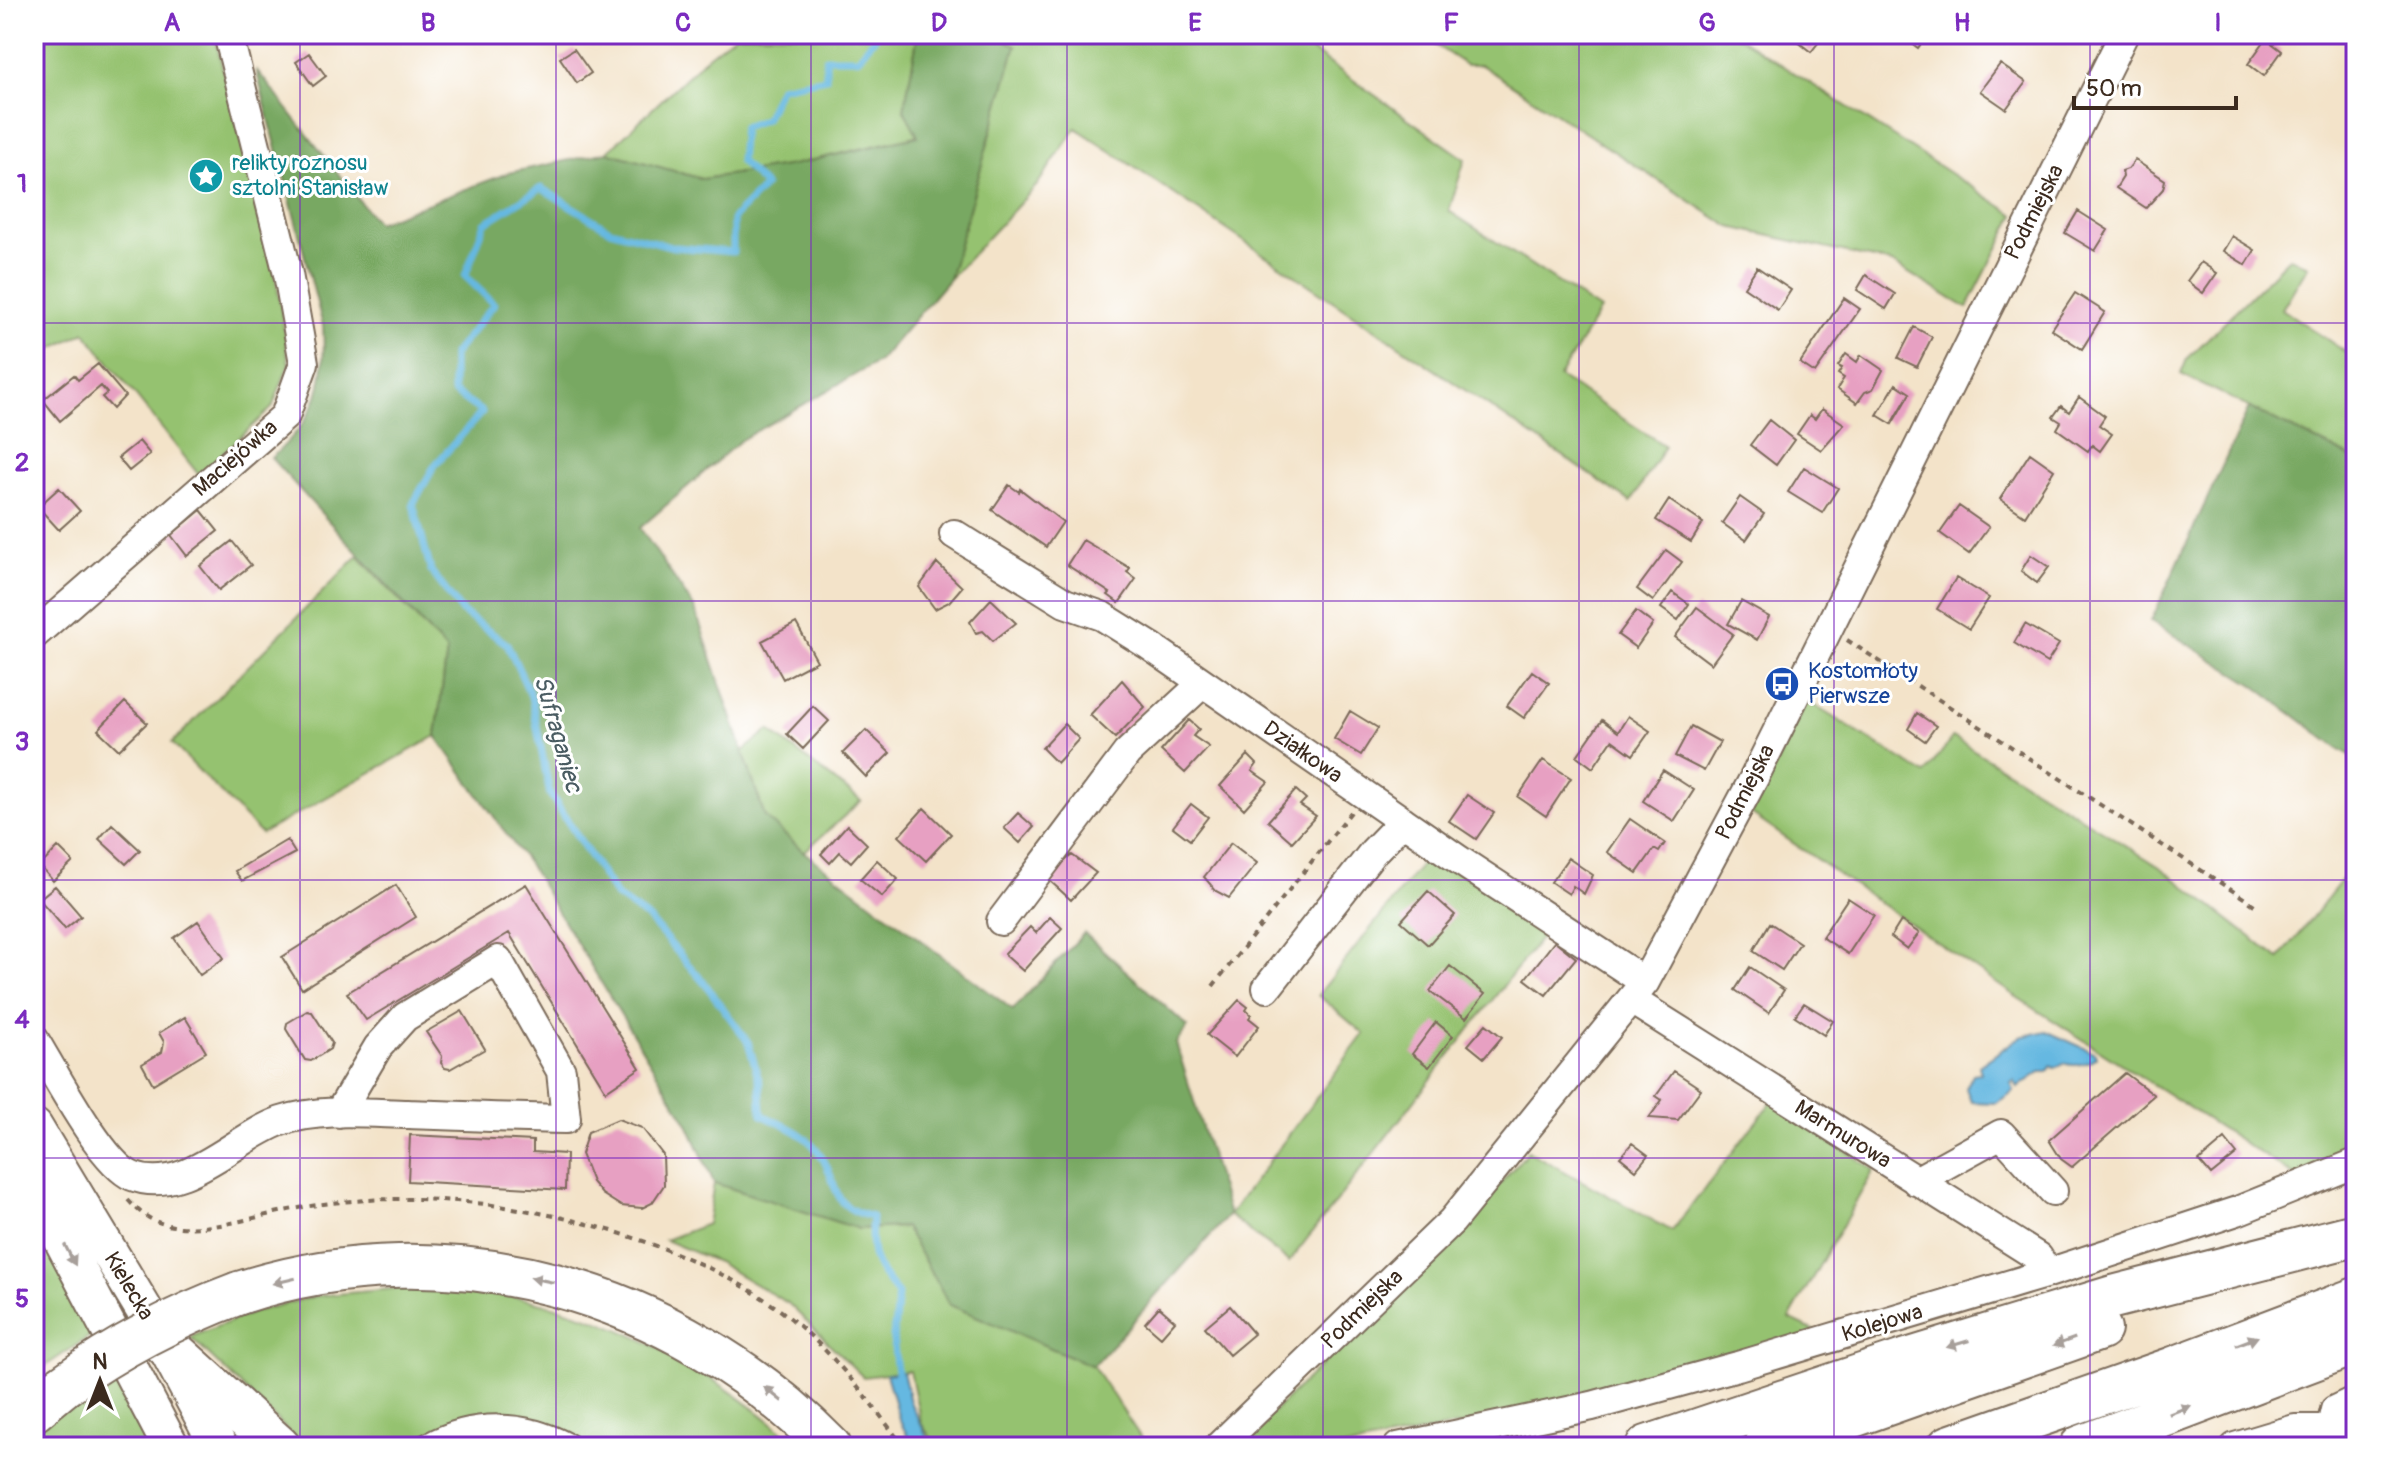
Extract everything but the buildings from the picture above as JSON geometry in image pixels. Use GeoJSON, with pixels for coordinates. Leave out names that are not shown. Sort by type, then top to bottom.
{"type":"FeatureCollection","features":[{"type":"Feature","properties":{"kind":"highway"},"geometry":{"type":"LineString","coordinates":[[1647,1447],[1904,1361],[2113,1297],[2352,1236]]}},
{"type":"Feature","properties":{"kind":"highway"},"geometry":{"type":"LineString","coordinates":[[1765,1447],[2352,1236]]}},
{"type":"Feature","properties":{"kind":"highway"},"geometry":{"type":"LineString","coordinates":[[49,1398],[141,1336],[239,1293],[331,1271],[400,1266],[478,1269],[555,1282],[631,1309],[717,1353],[785,1404],[830,1447]]}},
{"type":"Feature","properties":{"kind":"highway"},"geometry":{"type":"LineString","coordinates":[[1949,1447],[2356,1299]]}},
{"type":"Feature","properties":{"kind":"highway"},"geometry":{"type":"LineString","coordinates":[[164,1343],[279,1447]]}},
{"type":"Feature","properties":{"kind":"highway"},"geometry":{"type":"LineString","coordinates":[[2081,1447],[2356,1343]]}},
{"type":"Feature","properties":{"kind":"main road","name":"Kielecka"},"geometry":{"type":"LineString","coordinates":[[34,1127],[164,1343],[219,1447]]}},
{"type":"Feature","properties":{"kind":"main road","name":"Kielecka"},"geometry":{"type":"LineString","coordinates":[[34,1186],[171,1447]]}},
{"type":"Feature","properties":{"kind":"street","name":"Maciejówka"},"geometry":{"type":"LineString","coordinates":[[34,635],[285,416],[304,363],[285,259],[228,34]]}},
{"type":"Feature","properties":{"kind":"street","name":"Podmiejska"},"geometry":{"type":"LineString","coordinates":[[1218,1447],[1452,1221],[1639,991],[1754,778],[2124,34]]}},
{"type":"Feature","properties":{"kind":"street","name":"Działkowa"},"geometry":{"type":"LineString","coordinates":[[954,534],[1065,603],[1102,616],[1126,631],[1365,794],[1639,991]]}},
{"type":"Feature","properties":{"kind":"street"},"geometry":{"type":"LineString","coordinates":[[1001,921],[1127,753],[1203,683]]}},
{"type":"Feature","properties":{"kind":"street"},"geometry":{"type":"LineString","coordinates":[[1267,988],[1373,852],[1403,821]]}},
{"type":"Feature","properties":{"kind":"street"},"geometry":{"type":"LineString","coordinates":[[34,1039],[110,1160],[134,1177],[173,1179],[277,1122],[297,1116],[339,1113],[566,1119],[566,1093],[561,1071],[498,960],[405,1017],[378,1047],[339,1113]]}},
{"type":"Feature","properties":{"kind":"street","name":"Marmurowa"},"geometry":{"type":"LineString","coordinates":[[1639,991],[1916,1181],[2038,1257],[2048,1273]]}},
{"type":"Feature","properties":{"kind":"street"},"geometry":{"type":"LineString","coordinates":[[1916,1181],[2001,1134],[2053,1191]]}},
{"type":"Feature","properties":{"kind":"street","name":"Kolejowa"},"geometry":{"type":"LineString","coordinates":[[1398,1447],[1592,1406],[2048,1273],[2237,1211],[2356,1163]]}},
{"type":"Feature","properties":{"kind":"street"},"geometry":{"type":"LineString","coordinates":[[2235,1447],[2295,1429],[2344,1428],[2335,1410],[2356,1400]]}},
{"type":"Feature","properties":{"kind":"street"},"geometry":{"type":"LineString","coordinates":[[430,1447],[455,1433],[495,1429],[540,1433],[566,1447]]}},
{"type":"Feature","properties":{"kind":"path"},"geometry":{"type":"LineString","coordinates":[[1828,628],[2256,906]]}},
{"type":"Feature","properties":{"kind":"path"},"geometry":{"type":"LineString","coordinates":[[1213,986],[1365,794]]}},
{"type":"Feature","properties":{"kind":"green space"},"geometry":{"type":"Polygon","coordinates":[[[34,34],[214,34],[276,277],[289,364],[272,408],[199,475],[85,332],[51,349],[34,303],[34,34]]]}},
{"type":"Feature","properties":{"kind":"green space"},"geometry":{"type":"Polygon","coordinates":[[[736,34],[918,34],[904,110],[919,135],[792,165],[702,179],[607,152],[709,55],[736,34]]]}},
{"type":"Feature","properties":{"kind":"green space"},"geometry":{"type":"Polygon","coordinates":[[[918,34],[991,34],[1016,45],[949,279],[879,361],[741,440],[640,528],[695,609],[765,817],[804,852],[1013,1010],[1084,933],[1188,1027],[1176,1043],[1229,1215],[1093,1366],[950,1305],[905,1227],[859,1229],[714,1183],[688,1124],[531,868],[436,736],[447,651],[271,458],[299,429],[316,400],[324,348],[323,326],[256,69],[377,223],[508,173],[607,152],[702,179],[792,165],[918,136],[904,110],[918,34]]]}},
{"type":"Feature","properties":{"kind":"green space"},"geometry":{"type":"Polygon","coordinates":[[[991,34],[1288,34],[1465,159],[1449,211],[1600,310],[1559,377],[1665,446],[1631,502],[1076,128],[1037,185],[949,279],[1016,45],[991,34]]]}},
{"type":"Feature","properties":{"kind":"green space"},"geometry":{"type":"Polygon","coordinates":[[[1419,34],[1734,34],[2015,215],[1967,308],[1892,263],[1730,227],[1481,65],[1466,65],[1419,34]]]}},
{"type":"Feature","properties":{"kind":"green space"},"geometry":{"type":"Polygon","coordinates":[[[2290,257],[2308,266],[2282,309],[2356,359],[2356,460],[2181,374],[2187,359],[2290,257]]]}},
{"type":"Feature","properties":{"kind":"green space"},"geometry":{"type":"Polygon","coordinates":[[[2249,408],[2356,460],[2356,758],[2339,749],[2254,685],[2151,621],[2249,408]]]}},
{"type":"Feature","properties":{"kind":"green space"},"geometry":{"type":"Polygon","coordinates":[[[358,556],[447,651],[436,736],[261,834],[172,743],[358,556]]]}},
{"type":"Feature","properties":{"kind":"green space"},"geometry":{"type":"Polygon","coordinates":[[[1807,701],[1925,774],[1953,737],[2163,869],[2279,959],[2356,862],[2356,1152],[2297,1177],[2012,994],[1751,814],[1807,701]]]}},
{"type":"Feature","properties":{"kind":"green space"},"geometry":{"type":"Polygon","coordinates":[[[769,730],[861,801],[804,852],[765,817],[743,751],[769,730]]]}},
{"type":"Feature","properties":{"kind":"green space"},"geometry":{"type":"Polygon","coordinates":[[[1431,852],[1546,931],[1289,1262],[1229,1215],[1364,1034],[1318,995],[1431,852]]]}},
{"type":"Feature","properties":{"kind":"green space"},"geometry":{"type":"Polygon","coordinates":[[[1772,1101],[1874,1170],[1789,1319],[1819,1333],[1581,1401],[1350,1447],[1237,1447],[1460,1230],[1528,1151],[1672,1231],[1772,1101]]]}},
{"type":"Feature","properties":{"kind":"green space"},"geometry":{"type":"Polygon","coordinates":[[[714,1183],[859,1229],[905,1227],[950,1305],[1093,1366],[1147,1447],[937,1447],[921,1423],[910,1371],[863,1377],[789,1304],[717,1262],[665,1240],[707,1224],[714,1183]]]}},
{"type":"Feature","properties":{"kind":"green space"},"geometry":{"type":"Polygon","coordinates":[[[34,1212],[93,1334],[47,1365],[34,1379],[34,1212]]]}},
{"type":"Feature","properties":{"kind":"green space"},"geometry":{"type":"Polygon","coordinates":[[[412,1287],[504,1295],[585,1316],[625,1332],[699,1371],[734,1394],[800,1447],[580,1447],[547,1426],[505,1418],[474,1417],[427,1434],[413,1447],[305,1447],[190,1337],[257,1311],[316,1296],[412,1287]]]}},
{"type":"Feature","properties":{"kind":"green space"},"geometry":{"type":"Polygon","coordinates":[[[115,1376],[152,1447],[34,1447],[34,1433],[52,1414],[115,1376]]]}},
{"type":"Feature","properties":{"kind":"water"},"geometry":{"type":"Polygon","coordinates":[[[2046,1031],[2095,1053],[2096,1057],[2079,1064],[2051,1066],[2048,1072],[2040,1072],[2018,1087],[2014,1081],[2011,1083],[2014,1091],[1996,1103],[1971,1102],[1966,1088],[1973,1074],[1981,1073],[1979,1066],[2020,1037],[2046,1031]]]}},
{"type":"Feature","properties":{"kind":"water"},"geometry":{"type":"Polygon","coordinates":[[[903,1372],[910,1402],[932,1447],[913,1447],[899,1419],[886,1374],[903,1372]]]}},
{"type":"Feature","properties":{"kind":"waterway","name":"Sufraganiec"},"geometry":{"type":"LineString","coordinates":[[878,34],[858,58],[826,58],[826,78],[780,87],[765,119],[743,127],[740,161],[765,186],[733,218],[733,252],[674,247],[610,230],[541,188],[485,223],[465,276],[494,304],[453,355],[453,392],[482,412],[435,465],[413,504],[431,571],[462,612],[507,644],[531,696],[550,794],[616,896],[649,919],[706,985],[748,1042],[760,1083],[762,1115],[808,1140],[820,1154],[841,1200],[848,1207],[872,1217],[874,1259],[898,1294],[893,1338],[898,1380]]}},
{"type":"Feature","properties":{"kind":"place","name":"relikty roznosu sztolni Stanisław"},"geometry":{"type":"Point","coordinates":[206,176]}},
{"type":"Feature","properties":{"kind":"place","name":"Kostomłoty Pierwsze"},"geometry":{"type":"Point","coordinates":[1782,684]}}]}
